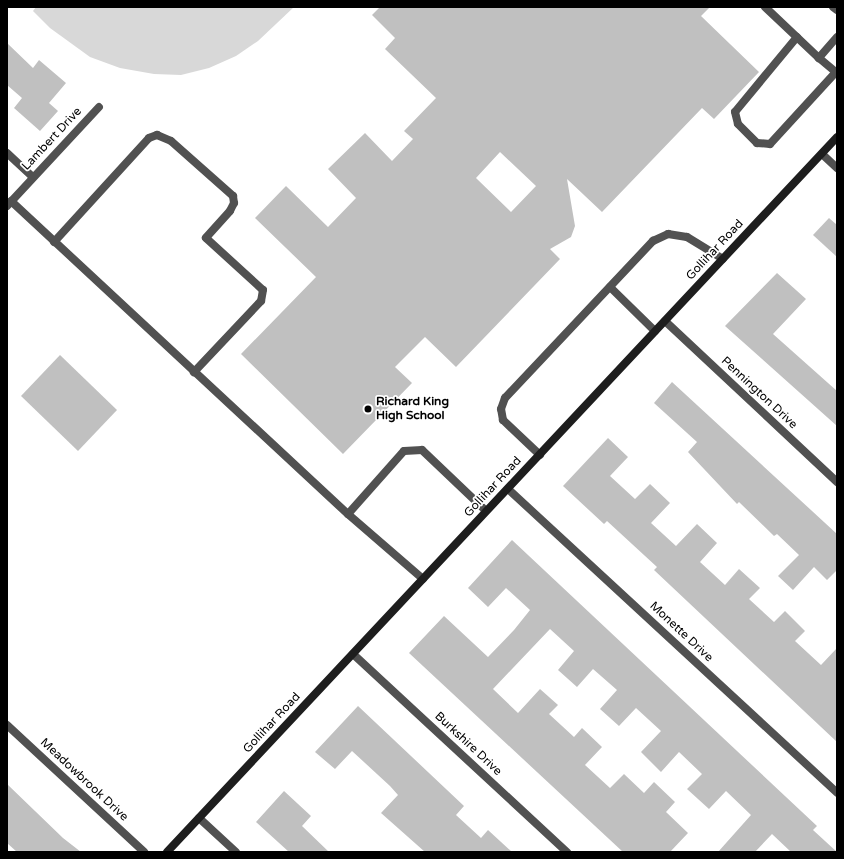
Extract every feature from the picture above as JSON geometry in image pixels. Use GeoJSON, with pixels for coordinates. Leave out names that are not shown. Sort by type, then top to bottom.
{"type":"FeatureCollection","features":[{"type":"Feature","properties":{"kind":"street"},"geometry":{"type":"LineString","coordinates":[[765,7],[836,72],[770,144],[757,143],[738,124],[735,112],[797,37]]}},
{"type":"Feature","properties":{"kind":"street"},"geometry":{"type":"LineString","coordinates":[[833,7],[837,10]]}},
{"type":"Feature","properties":{"kind":"street"},"geometry":{"type":"LineString","coordinates":[[819,58],[837,38]]}},
{"type":"Feature","properties":{"kind":"street","name":"Lambert Drive"},"geometry":{"type":"LineString","coordinates":[[9,204],[99,107]]}},
{"type":"Feature","properties":{"kind":"street"},"geometry":{"type":"LineString","coordinates":[[54,242],[149,138],[157,135],[171,141],[233,196],[234,203],[230,211],[206,238],[263,290],[261,301],[194,372]]}},
{"type":"Feature","properties":{"kind":"street","name":"Gollihar Road"},"geometry":{"type":"LineString","coordinates":[[167,852],[837,138]]}},
{"type":"Feature","properties":{"kind":"street"},"geometry":{"type":"LineString","coordinates":[[7,153],[33,177]]}},
{"type":"Feature","properties":{"kind":"street"},"geometry":{"type":"LineString","coordinates":[[822,154],[837,168]]}},
{"type":"Feature","properties":{"kind":"street"},"geometry":{"type":"LineString","coordinates":[[9,204],[54,242],[348,514],[423,579]]}},
{"type":"Feature","properties":{"kind":"street"},"geometry":{"type":"LineString","coordinates":[[540,455],[503,420],[501,409],[505,398],[653,241],[668,234],[687,237],[724,259]]}},
{"type":"Feature","properties":{"kind":"street"},"geometry":{"type":"LineString","coordinates":[[610,287],[655,332]]}},
{"type":"Feature","properties":{"kind":"street","name":"Pennington Drive"},"geometry":{"type":"LineString","coordinates":[[665,321],[837,482]]}},
{"type":"Feature","properties":{"kind":"street"},"geometry":{"type":"LineString","coordinates":[[348,514],[404,451],[414,449],[422,450],[486,511]]}},
{"type":"Feature","properties":{"kind":"street","name":"Monette Drive"},"geometry":{"type":"LineString","coordinates":[[508,489],[837,793]]}},
{"type":"Feature","properties":{"kind":"street","name":"Burkshire Drive"},"geometry":{"type":"LineString","coordinates":[[353,654],[567,852]]}},
{"type":"Feature","properties":{"kind":"street","name":"Meadowbrook Drive"},"geometry":{"type":"LineString","coordinates":[[7,725],[144,852]]}},
{"type":"Feature","properties":{"kind":"street"},"geometry":{"type":"LineString","coordinates":[[199,818],[236,852]]}},
{"type":"Feature","properties":{"kind":"shaded area"},"geometry":{"type":"Polygon","coordinates":[[[36,7],[294,7],[258,41],[236,56],[209,68],[181,75],[154,74],[120,68],[90,57],[50,28],[33,11],[36,7]]]}},
{"type":"Feature","properties":{"kind":"building"},"geometry":{"type":"Polygon","coordinates":[[[380,7],[710,7],[701,16],[759,72],[714,119],[702,108],[602,212],[567,179],[575,226],[571,237],[550,249],[560,259],[456,367],[425,337],[395,367],[412,383],[343,454],[241,354],[316,277],[255,218],[286,186],[328,227],[356,198],[328,169],[365,133],[392,161],[413,139],[404,131],[436,98],[385,49],[395,38],[372,15],[380,7]],[[500,152],[476,178],[511,212],[536,186],[500,152]]]}},
{"type":"Feature","properties":{"kind":"building"},"geometry":{"type":"Polygon","coordinates":[[[7,43],[33,68],[39,60],[66,83],[49,103],[58,111],[40,131],[14,108],[22,98],[7,85],[7,43]]]}},
{"type":"Feature","properties":{"kind":"building"},"geometry":{"type":"Polygon","coordinates":[[[829,218],[837,225],[837,257],[813,235],[829,218]]]}},
{"type":"Feature","properties":{"kind":"building"},"geometry":{"type":"Polygon","coordinates":[[[777,273],[806,299],[773,334],[837,391],[837,426],[725,326],[777,273]]]}},
{"type":"Feature","properties":{"kind":"building"},"geometry":{"type":"Polygon","coordinates":[[[60,355],[117,410],[78,451],[21,396],[60,355]]]}},
{"type":"Feature","properties":{"kind":"building"},"geometry":{"type":"Polygon","coordinates":[[[672,382],[837,534],[837,570],[827,580],[814,567],[793,590],[778,576],[799,555],[777,534],[774,536],[739,502],[737,504],[688,452],[697,442],[654,403],[672,382]]]}},
{"type":"Feature","properties":{"kind":"building"},"geometry":{"type":"Polygon","coordinates":[[[608,438],[628,457],[610,476],[635,499],[650,484],[670,503],[651,523],[676,546],[697,524],[717,543],[700,562],[725,585],[739,569],[760,588],[749,599],[774,622],[785,611],[805,631],[795,641],[821,665],[837,648],[837,742],[654,570],[657,567],[607,521],[604,524],[563,486],[608,438]]]}},
{"type":"Feature","properties":{"kind":"building"},"geometry":{"type":"Polygon","coordinates":[[[512,540],[817,826],[813,830],[837,852],[791,852],[772,834],[755,852],[718,852],[751,815],[726,791],[709,809],[687,789],[702,774],[679,752],[661,772],[641,752],[661,731],[636,708],[619,726],[600,709],[617,690],[593,669],[577,687],[558,670],[574,651],[550,629],[493,689],[518,713],[540,689],[558,705],[549,714],[574,737],[582,728],[602,747],[585,765],[610,788],[624,774],[644,793],[654,782],[675,802],[666,812],[688,833],[670,852],[623,852],[409,653],[444,616],[488,657],[514,630],[530,610],[506,588],[488,607],[468,588],[512,540]]]}},
{"type":"Feature","properties":{"kind":"building"},"geometry":{"type":"Polygon","coordinates":[[[358,706],[464,806],[456,815],[481,838],[488,830],[512,852],[425,852],[381,813],[398,795],[352,751],[335,769],[315,752],[358,706]]]}},
{"type":"Feature","properties":{"kind":"building"},"geometry":{"type":"Polygon","coordinates":[[[7,784],[63,838],[81,852],[17,852],[7,843],[7,784]]]}},
{"type":"Feature","properties":{"kind":"building"},"geometry":{"type":"Polygon","coordinates":[[[284,791],[311,816],[302,826],[329,852],[289,852],[256,822],[284,791]]]}},
{"type":"Feature","properties":{"kind":"place","name":"Richard King High School"},"geometry":{"type":"Point","coordinates":[368,409]}}]}
